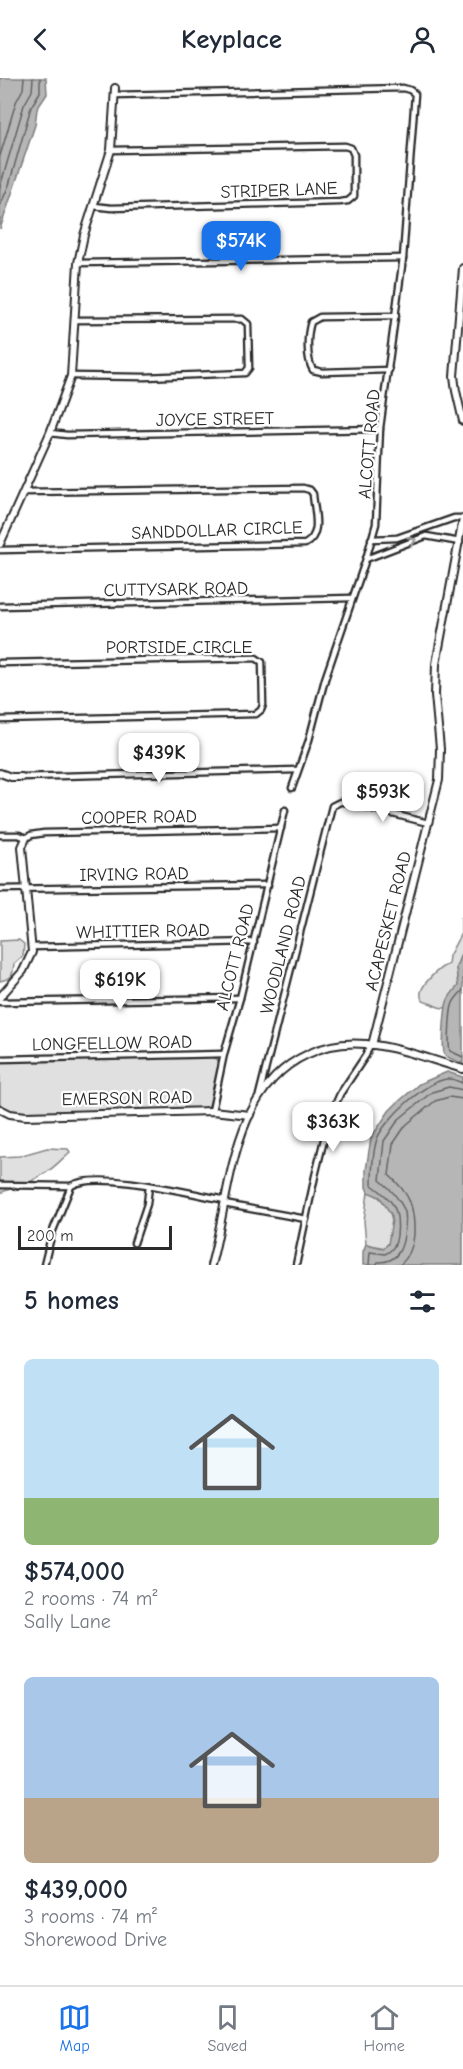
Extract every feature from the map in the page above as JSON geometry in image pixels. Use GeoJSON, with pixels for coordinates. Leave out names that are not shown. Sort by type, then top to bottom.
{"type":"FeatureCollection","features":[{"type":"Feature","properties":{"kind":"main road"},"geometry":{"type":"LineString","coordinates":[[0,544],[51,433],[71,376],[78,263],[84,235],[111,150],[115,92]]}},
{"type":"Feature","properties":{"kind":"main road"},"geometry":{"type":"LineString","coordinates":[[463,268],[454,376],[463,421]]}},
{"type":"Feature","properties":{"kind":"main road","name":"ACAPESKET ROAD"},"geometry":{"type":"LineString","coordinates":[[371,1045],[439,780],[441,765],[434,688],[436,664],[463,518]]}},
{"type":"Feature","properties":{"kind":"main road"},"geometry":{"type":"LineString","coordinates":[[0,773],[11,777],[21,777]]}},
{"type":"Feature","properties":{"kind":"main road"},"geometry":{"type":"LineString","coordinates":[[0,997],[26,968],[31,954],[22,847],[26,838]]}},
{"type":"Feature","properties":{"kind":"main road"},"geometry":{"type":"LineString","coordinates":[[212,1265],[233,1165],[250,1114],[259,1098],[280,1073],[303,1056],[321,1048],[340,1044],[371,1045],[463,1069]]}},
{"type":"Feature","properties":{"kind":"main road","name":"EMERSON ROAD"},"geometry":{"type":"LineString","coordinates":[[3,1111],[26,1116],[212,1111],[250,1114]]}},
{"type":"Feature","properties":{"kind":"street","name":"ALCOTT ROAD"},"geometry":{"type":"LineString","coordinates":[[115,92],[403,88],[415,94],[403,258],[380,429],[377,507],[366,559],[325,679],[309,740],[292,788]]}},
{"type":"Feature","properties":{"kind":"street","name":"STRIPER LANE"},"geometry":{"type":"LineString","coordinates":[[94,206],[111,208],[340,202],[348,201],[354,196],[354,155],[351,148],[345,146],[111,150]]}},
{"type":"Feature","properties":{"kind":"street"},"geometry":{"type":"LineString","coordinates":[[78,263],[403,258]]}},
{"type":"Feature","properties":{"kind":"street"},"geometry":{"type":"LineString","coordinates":[[389,370],[318,372],[313,370],[309,363],[309,330],[311,322],[320,317],[396,316]]}},
{"type":"Feature","properties":{"kind":"street"},"geometry":{"type":"LineString","coordinates":[[71,376],[110,378],[222,375],[245,373],[249,368],[248,324],[242,319],[75,320]]}},
{"type":"Feature","properties":{"kind":"street","name":"JOYCE STREET"},"geometry":{"type":"LineString","coordinates":[[51,433],[68,435],[380,429]]}},
{"type":"Feature","properties":{"kind":"street","name":"SANDDOLLAR CIRCLE"},"geometry":{"type":"LineString","coordinates":[[0,550],[305,544],[312,540],[316,531],[313,494],[310,490],[303,488],[24,492]]}},
{"type":"Feature","properties":{"kind":"street"},"geometry":{"type":"LineString","coordinates":[[371,539],[397,538],[451,518],[458,516],[463,518]]}},
{"type":"Feature","properties":{"kind":"street"},"geometry":{"type":"LineString","coordinates":[[366,559],[426,536],[460,542]]}},
{"type":"Feature","properties":{"kind":"street","name":"CUTTYSARK ROAD"},"geometry":{"type":"LineString","coordinates":[[0,606],[352,598]]}},
{"type":"Feature","properties":{"kind":"street","name":"PORTSIDE CIRCLE"},"geometry":{"type":"LineString","coordinates":[[0,663],[256,658],[262,662],[263,697],[261,710],[256,714],[0,720]]}},
{"type":"Feature","properties":{"kind":"street"},"geometry":{"type":"LineString","coordinates":[[21,777],[297,770]]}},
{"type":"Feature","properties":{"kind":"street","name":"WOODLAND ROAD"},"geometry":{"type":"LineString","coordinates":[[259,1098],[331,809],[338,802],[346,802],[428,823]]}},
{"type":"Feature","properties":{"kind":"street","name":"ALCOTT ROAD"},"geometry":{"type":"LineString","coordinates":[[212,1111],[285,810]]}},
{"type":"Feature","properties":{"kind":"street","name":"COOPER ROAD"},"geometry":{"type":"LineString","coordinates":[[0,835],[19,835],[26,838],[45,833],[281,828]]}},
{"type":"Feature","properties":{"kind":"street","name":"IRVING ROAD"},"geometry":{"type":"LineString","coordinates":[[0,889],[267,885]]}},
{"type":"Feature","properties":{"kind":"street","name":"WHITTIER ROAD"},"geometry":{"type":"LineString","coordinates":[[32,947],[254,942]]}},
{"type":"Feature","properties":{"kind":"street"},"geometry":{"type":"LineString","coordinates":[[0,1002],[240,998]]}},
{"type":"Feature","properties":{"kind":"street"},"geometry":{"type":"LineString","coordinates":[[296,1265],[329,1119],[340,1094],[371,1045]]}},
{"type":"Feature","properties":{"kind":"street","name":"LONGFELLOW ROAD"},"geometry":{"type":"LineString","coordinates":[[0,1059],[224,1054]]}},
{"type":"Feature","properties":{"kind":"street"},"geometry":{"type":"LineString","coordinates":[[0,1185],[71,1186],[85,1182],[131,1182],[306,1219]]}},
{"type":"Feature","properties":{"kind":"street"},"geometry":{"type":"LineString","coordinates":[[44,1265],[52,1233],[71,1186]]}},
{"type":"Feature","properties":{"kind":"street"},"geometry":{"type":"LineString","coordinates":[[134,1242],[147,1204],[149,1186]]}},
{"type":"Feature","properties":{"kind":"shaded area"},"geometry":{"type":"Polygon","coordinates":[[[461,918],[463,918],[463,949],[456,967],[458,986],[446,1008],[440,1008],[425,1002],[421,993],[430,978],[448,964],[449,956],[461,933],[461,918]]]}},
{"type":"Feature","properties":{"kind":"shaded area"},"geometry":{"type":"Polygon","coordinates":[[[19,940],[24,944],[23,956],[14,964],[10,977],[0,981],[0,941],[19,940]]]}},
{"type":"Feature","properties":{"kind":"shaded area"},"geometry":{"type":"Polygon","coordinates":[[[211,1057],[217,1059],[219,1064],[210,1103],[203,1109],[25,1113],[12,1112],[0,1106],[0,1062],[211,1057]]]}},
{"type":"Feature","properties":{"kind":"shaded area"},"geometry":{"type":"Polygon","coordinates":[[[47,1148],[68,1149],[70,1152],[50,1170],[18,1190],[10,1189],[0,1193],[0,1157],[19,1156],[47,1148]]]}},
{"type":"Feature","properties":{"kind":"shaded area"},"geometry":{"type":"Polygon","coordinates":[[[368,1192],[382,1200],[391,1216],[392,1233],[385,1248],[366,1244],[364,1221],[368,1192]]]}},
{"type":"Feature","properties":{"kind":"water"},"geometry":{"type":"Polygon","coordinates":[[[0,78],[46,78],[47,94],[37,109],[35,125],[0,229],[0,78]]]}},
{"type":"Feature","properties":{"kind":"water"},"geometry":{"type":"Polygon","coordinates":[[[463,949],[463,1063],[445,1055],[443,1046],[446,1006],[458,986],[456,967],[463,949]]]}},
{"type":"Feature","properties":{"kind":"water"},"geometry":{"type":"Polygon","coordinates":[[[447,1072],[463,1077],[463,1265],[363,1265],[363,1252],[366,1244],[383,1248],[388,1244],[392,1220],[392,1216],[380,1197],[368,1192],[366,1187],[371,1138],[397,1103],[419,1084],[447,1072]]]}}]}
